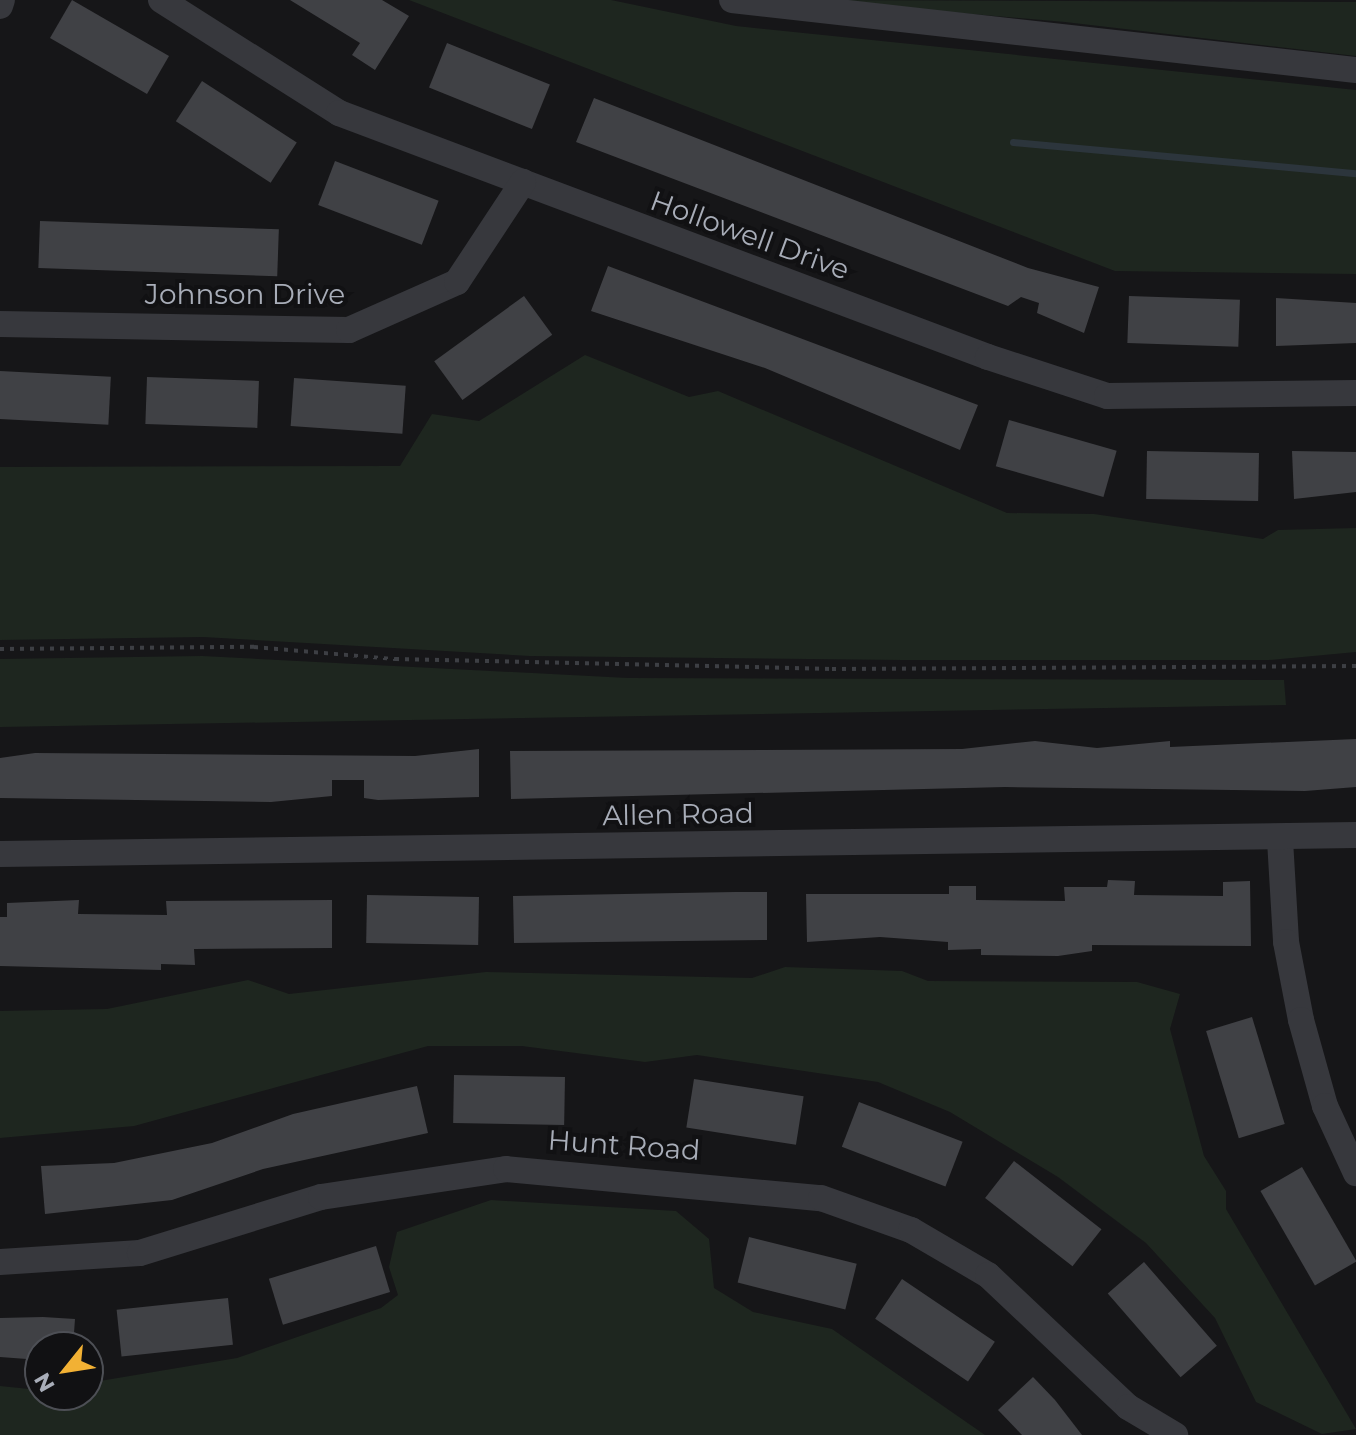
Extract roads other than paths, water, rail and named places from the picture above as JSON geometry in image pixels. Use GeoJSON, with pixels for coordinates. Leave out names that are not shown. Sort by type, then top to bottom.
{"type":"FeatureCollection","features":[{"type":"Feature","properties":{"kind":"street"},"geometry":{"type":"LineString","coordinates":[[0,6],[2,0]]}},
{"type":"Feature","properties":{"kind":"street","name":"Hollowell Drive"},"geometry":{"type":"LineString","coordinates":[[161,0],[339,113],[1107,396],[1356,393]]}},
{"type":"Feature","properties":{"kind":"street"},"geometry":{"type":"LineString","coordinates":[[732,0],[1356,70]]}},
{"type":"Feature","properties":{"kind":"street","name":"Johnson Drive"},"geometry":{"type":"LineString","coordinates":[[0,324],[349,330],[457,282],[523,182]]}},
{"type":"Feature","properties":{"kind":"street","name":"Allen Road"},"geometry":{"type":"LineString","coordinates":[[0,854],[1280,840],[1356,835]]}},
{"type":"Feature","properties":{"kind":"street"},"geometry":{"type":"LineString","coordinates":[[1280,840],[1286,942],[1301,1020],[1325,1106],[1356,1173]]}},
{"type":"Feature","properties":{"kind":"street","name":"Hunt Road"},"geometry":{"type":"LineString","coordinates":[[0,1262],[140,1253],[321,1197],[506,1169],[821,1198],[911,1230],[988,1275],[1128,1407],[1175,1435]]}},
{"type":"Feature","properties":{"kind":"waterway"},"geometry":{"type":"LineString","coordinates":[[1013,142],[1356,173]]}}]}
